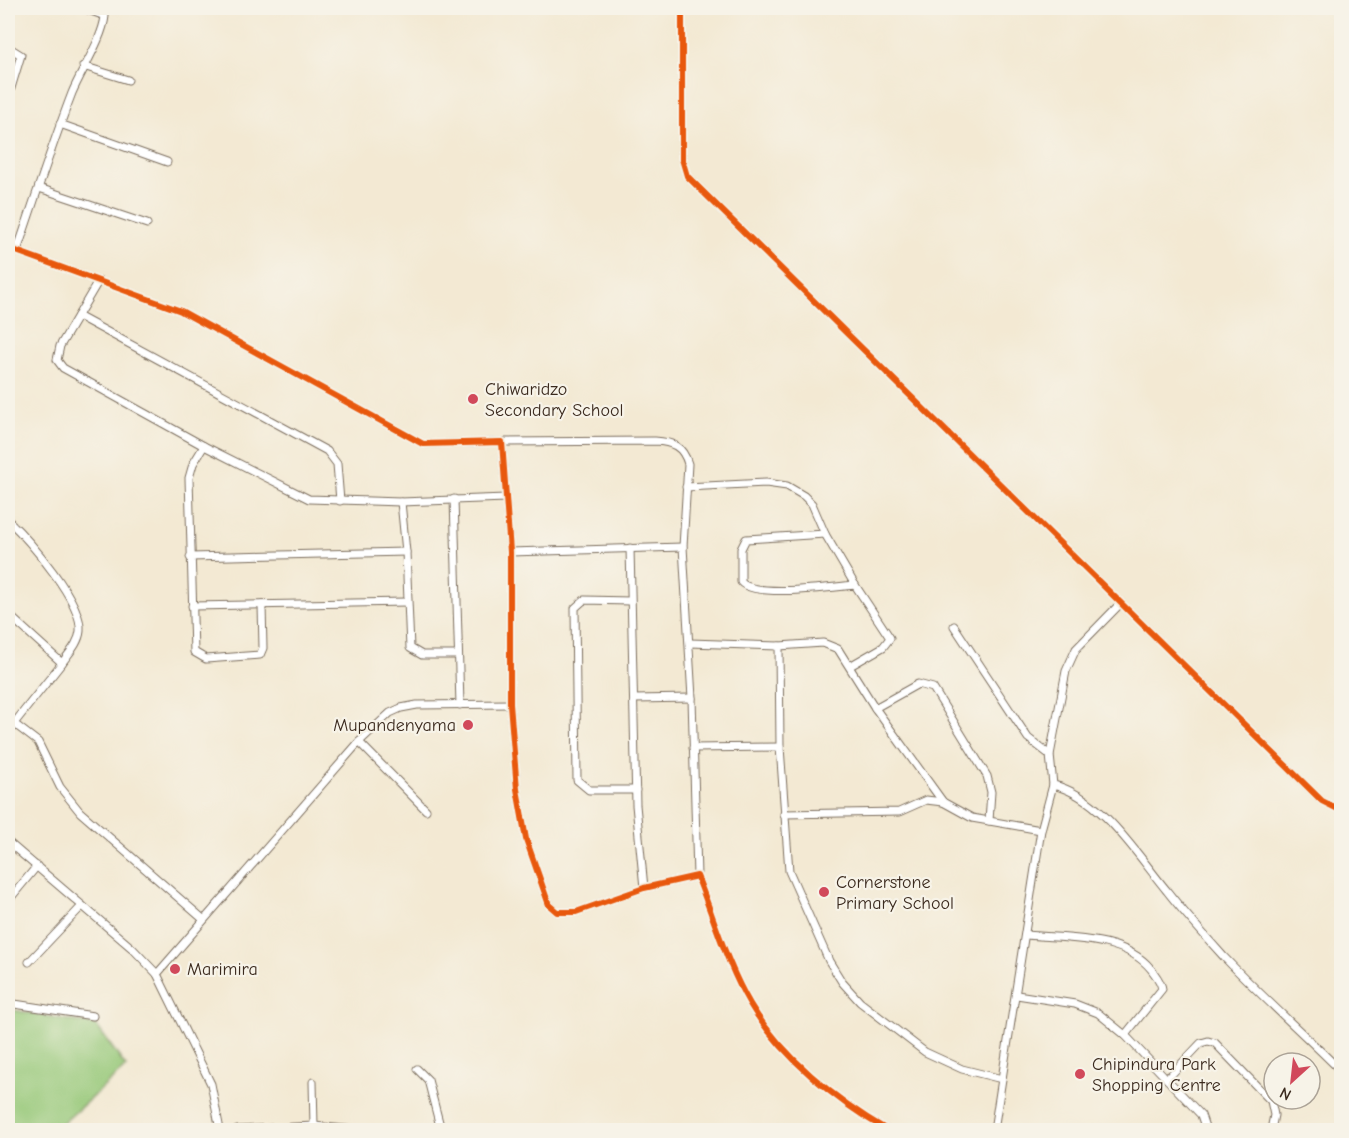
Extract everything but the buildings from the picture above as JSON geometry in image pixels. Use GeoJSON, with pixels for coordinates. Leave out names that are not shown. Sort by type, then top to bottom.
{"type":"FeatureCollection","features":[{"type":"Feature","properties":{"kind":"street"},"geometry":{"type":"LineString","coordinates":[[17,251],[60,124],[83,66],[104,25],[105,16],[82,8]]}},
{"type":"Feature","properties":{"kind":"street"},"geometry":{"type":"LineString","coordinates":[[682,8],[682,159],[687,176],[1322,801],[1341,811]]}},
{"type":"Feature","properties":{"kind":"street"},"geometry":{"type":"LineString","coordinates":[[8,47],[21,56],[8,98]]}},
{"type":"Feature","properties":{"kind":"street"},"geometry":{"type":"LineString","coordinates":[[83,66],[128,80]]}},
{"type":"Feature","properties":{"kind":"street"},"geometry":{"type":"LineString","coordinates":[[60,124],[167,162]]}},
{"type":"Feature","properties":{"kind":"street"},"geometry":{"type":"LineString","coordinates":[[39,189],[147,224]]}},
{"type":"Feature","properties":{"kind":"street"},"geometry":{"type":"LineString","coordinates":[[8,248],[99,280],[206,323],[423,444],[666,441],[681,448],[688,464],[683,547],[690,643],[697,876],[749,1002],[764,1025],[821,1083],[887,1131]]}},
{"type":"Feature","properties":{"kind":"street"},"geometry":{"type":"LineString","coordinates":[[99,280],[57,352],[57,360],[63,368],[204,446],[309,499],[400,502],[506,498]]}},
{"type":"Feature","properties":{"kind":"street"},"geometry":{"type":"LineString","coordinates":[[78,316],[327,452],[337,464],[340,501]]}},
{"type":"Feature","properties":{"kind":"street"},"geometry":{"type":"LineString","coordinates":[[502,442],[510,552],[510,704],[521,817],[549,905],[557,912],[576,912],[644,888],[697,876]]}},
{"type":"Feature","properties":{"kind":"street"},"geometry":{"type":"LineString","coordinates":[[204,446],[193,464],[189,478],[194,652],[206,659],[260,655],[263,648],[262,605]]}},
{"type":"Feature","properties":{"kind":"street"},"geometry":{"type":"LineString","coordinates":[[686,487],[766,483],[787,486],[812,504],[825,534],[890,638],[883,647],[850,666]]}},
{"type":"Feature","properties":{"kind":"street"},"geometry":{"type":"LineString","coordinates":[[454,499],[456,655],[460,705]]}},
{"type":"Feature","properties":{"kind":"street"},"geometry":{"type":"LineString","coordinates":[[400,502],[406,552],[406,602],[410,648],[422,655],[456,655]]}},
{"type":"Feature","properties":{"kind":"street"},"geometry":{"type":"LineString","coordinates":[[8,520],[32,547],[74,606],[80,634],[62,663],[8,731]]}},
{"type":"Feature","properties":{"kind":"street"},"geometry":{"type":"LineString","coordinates":[[825,534],[746,539],[741,549],[741,582],[751,589],[814,589],[855,585]]}},
{"type":"Feature","properties":{"kind":"street"},"geometry":{"type":"LineString","coordinates":[[510,552],[683,547]]}},
{"type":"Feature","properties":{"kind":"street"},"geometry":{"type":"LineString","coordinates":[[630,548],[636,790],[644,888]]}},
{"type":"Feature","properties":{"kind":"street"},"geometry":{"type":"LineString","coordinates":[[190,557],[406,552]]}},
{"type":"Feature","properties":{"kind":"street"},"geometry":{"type":"LineString","coordinates":[[630,601],[584,600],[575,608],[577,780],[589,790],[636,790]]}},
{"type":"Feature","properties":{"kind":"street"},"geometry":{"type":"LineString","coordinates":[[192,606],[406,602]]}},
{"type":"Feature","properties":{"kind":"street"},"geometry":{"type":"LineString","coordinates":[[994,1131],[1027,935],[1041,830],[1053,785],[1050,754],[1066,671],[1076,649],[1121,603]]}},
{"type":"Feature","properties":{"kind":"street"},"geometry":{"type":"LineString","coordinates":[[8,614],[62,663]]}},
{"type":"Feature","properties":{"kind":"street"},"geometry":{"type":"LineString","coordinates":[[954,626],[1028,738],[1050,754]]}},
{"type":"Feature","properties":{"kind":"street"},"geometry":{"type":"LineString","coordinates":[[690,643],[779,646],[823,643],[833,646],[850,666],[875,708],[943,802],[963,815],[1041,830]]}},
{"type":"Feature","properties":{"kind":"street"},"geometry":{"type":"LineString","coordinates":[[779,646],[780,747],[789,871],[796,892],[829,961],[842,982],[860,1002],[942,1062],[1002,1079]]}},
{"type":"Feature","properties":{"kind":"street"},"geometry":{"type":"LineString","coordinates":[[875,708],[918,684],[933,688],[987,776],[992,792],[989,821]]}},
{"type":"Feature","properties":{"kind":"street"},"geometry":{"type":"LineString","coordinates":[[634,699],[692,698]]}},
{"type":"Feature","properties":{"kind":"street"},"geometry":{"type":"LineString","coordinates":[[157,974],[359,742],[390,712],[417,705],[510,704]]}},
{"type":"Feature","properties":{"kind":"street"},"geometry":{"type":"LineString","coordinates":[[8,718],[38,742],[60,787],[80,812],[203,919]]}},
{"type":"Feature","properties":{"kind":"street"},"geometry":{"type":"LineString","coordinates":[[359,742],[426,810]]}},
{"type":"Feature","properties":{"kind":"street"},"geometry":{"type":"LineString","coordinates":[[693,748],[780,747]]}},
{"type":"Feature","properties":{"kind":"street"},"geometry":{"type":"LineString","coordinates":[[1053,785],[1078,794],[1089,802],[1134,848],[1180,908],[1224,957],[1341,1072]]}},
{"type":"Feature","properties":{"kind":"street"},"geometry":{"type":"LineString","coordinates":[[784,814],[899,812],[926,800],[943,802]]}},
{"type":"Feature","properties":{"kind":"street"},"geometry":{"type":"LineString","coordinates":[[8,842],[133,949],[157,974],[211,1084],[220,1131]]}},
{"type":"Feature","properties":{"kind":"street"},"geometry":{"type":"LineString","coordinates":[[8,901],[37,866]]}},
{"type":"Feature","properties":{"kind":"street"},"geometry":{"type":"LineString","coordinates":[[29,962],[82,906]]}},
{"type":"Feature","properties":{"kind":"street"},"geometry":{"type":"LineString","coordinates":[[1027,935],[1107,944],[1129,951],[1146,964],[1161,983],[1162,989],[1125,1035]]}},
{"type":"Feature","properties":{"kind":"street"},"geometry":{"type":"LineString","coordinates":[[1017,995],[1088,1008],[1110,1021],[1201,1115],[1206,1131]]}},
{"type":"Feature","properties":{"kind":"street"},"geometry":{"type":"LineString","coordinates":[[8,1003],[93,1016]]}},
{"type":"Feature","properties":{"kind":"street"},"geometry":{"type":"LineString","coordinates":[[1167,1079],[1201,1043],[1215,1042],[1270,1101],[1274,1114],[1271,1131]]}},
{"type":"Feature","properties":{"kind":"street"},"geometry":{"type":"LineString","coordinates":[[417,1069],[428,1080],[441,1131]]}},
{"type":"Feature","properties":{"kind":"street"},"geometry":{"type":"LineString","coordinates":[[313,1082],[314,1126]]}},
{"type":"Feature","properties":{"kind":"street"},"geometry":{"type":"LineString","coordinates":[[237,1131],[314,1126],[355,1131]]}},
{"type":"Feature","properties":{"kind":"green space"},"geometry":{"type":"Polygon","coordinates":[[[8,1009],[96,1025],[126,1067],[55,1130],[8,1130],[8,1009]]]}},
{"type":"Feature","properties":{"kind":"cycle path"},"geometry":{"type":"LineString","coordinates":[[682,8],[682,159],[687,176],[1322,801],[1342,811]]}},
{"type":"Feature","properties":{"kind":"cycle path"},"geometry":{"type":"LineString","coordinates":[[8,248],[181,311],[423,444],[502,442],[510,552],[510,704],[517,789],[526,839],[549,905],[557,912],[576,912],[644,888],[697,876],[734,973],[763,1023],[793,1059],[829,1091],[887,1130]]}},
{"type":"Feature","properties":{"kind":"place","name":"Chiwaridzo Secondary School"},"geometry":{"type":"Point","coordinates":[473,399]}},
{"type":"Feature","properties":{"kind":"place","name":"Mupandenyama"},"geometry":{"type":"Point","coordinates":[468,725]}},
{"type":"Feature","properties":{"kind":"place","name":"Cornerstone Primary School"},"geometry":{"type":"Point","coordinates":[824,892]}},
{"type":"Feature","properties":{"kind":"place","name":"Marimira"},"geometry":{"type":"Point","coordinates":[175,969]}},
{"type":"Feature","properties":{"kind":"place","name":"Chipindura Park Shopping Centre"},"geometry":{"type":"Point","coordinates":[1080,1074]}}]}
